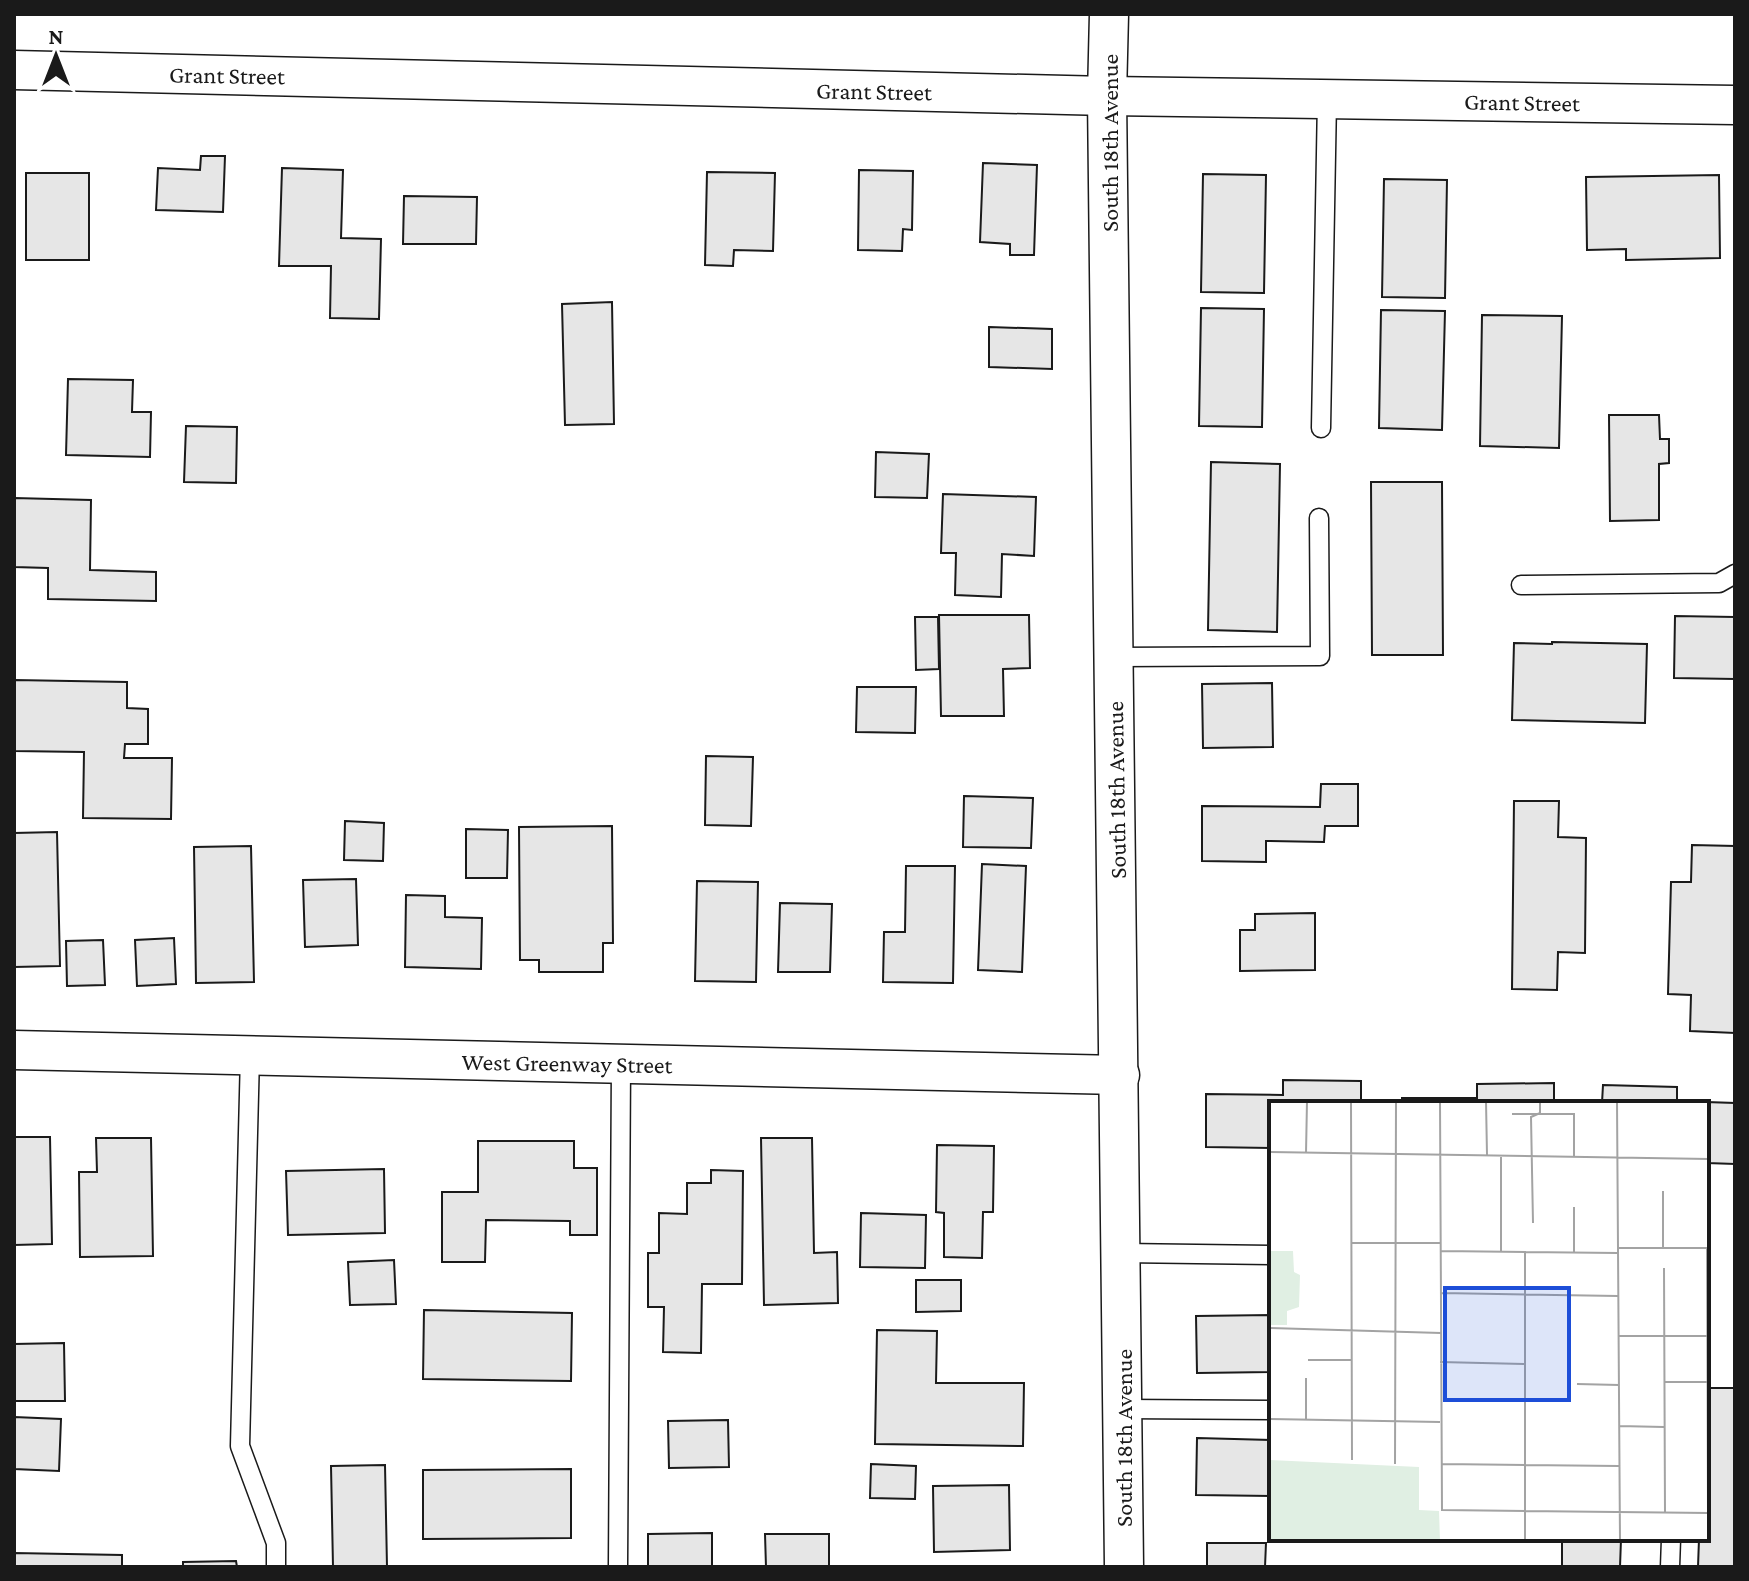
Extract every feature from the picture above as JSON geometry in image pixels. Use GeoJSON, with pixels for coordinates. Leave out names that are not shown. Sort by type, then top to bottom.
{"type":"FeatureCollection","features":[{"type":"Feature","properties":{"kind":"street","name":"South 18th Avenue"},"geometry":{"type":"LineString","coordinates":[[1109,14],[1107,96],[1124,1567]]}},
{"type":"Feature","properties":{"kind":"street","name":"Grant Street"},"geometry":{"type":"LineString","coordinates":[[14,70],[1107,96],[1735,105]]}},
{"type":"Feature","properties":{"kind":"street","name":"West Greenway Street"},"geometry":{"type":"LineString","coordinates":[[14,1050],[1120,1075]]}},
{"type":"Feature","properties":{"kind":"lane"},"geometry":{"type":"LineString","coordinates":[[1321,428],[1327,99]]}},
{"type":"Feature","properties":{"kind":"lane"},"geometry":{"type":"LineString","coordinates":[[1115,657],[1320,656],[1319,518]]}},
{"type":"Feature","properties":{"kind":"lane"},"geometry":{"type":"LineString","coordinates":[[1521,585],[1719,583],[1735,574]]}},
{"type":"Feature","properties":{"kind":"lane"},"geometry":{"type":"LineString","coordinates":[[250,1055],[240,1446],[276,1543],[276,1567]]}},
{"type":"Feature","properties":{"kind":"lane"},"geometry":{"type":"LineString","coordinates":[[618,1567],[621,1064]]}},
{"type":"Feature","properties":{"kind":"lane"},"geometry":{"type":"LineString","coordinates":[[1122,1253],[1269,1255]]}},
{"type":"Feature","properties":{"kind":"lane"},"geometry":{"type":"LineString","coordinates":[[1123,1409],[1269,1410]]}},
{"type":"Feature","properties":{"kind":"lane"},"geometry":{"type":"LineString","coordinates":[[1670,1567],[1671,1541]]}},
{"type":"Feature","properties":{"kind":"building"},"geometry":{"type":"Polygon","coordinates":[[[201,156],[225,156],[223,212],[156,210],[158,168],[200,170],[201,156]]]}},
{"type":"Feature","properties":{"kind":"building"},"geometry":{"type":"Polygon","coordinates":[[[983,163],[1037,165],[1034,255],[1010,255],[1010,244],[980,242],[983,163]]]}},
{"type":"Feature","properties":{"kind":"building"},"geometry":{"type":"Polygon","coordinates":[[[282,168],[343,170],[341,238],[381,239],[379,319],[330,318],[331,266],[279,266],[282,168]]]}},
{"type":"Feature","properties":{"kind":"building"},"geometry":{"type":"Polygon","coordinates":[[[859,170],[913,171],[912,230],[903,229],[902,251],[858,250],[859,170]]]}},
{"type":"Feature","properties":{"kind":"building"},"geometry":{"type":"Polygon","coordinates":[[[707,172],[775,173],[773,251],[734,250],[733,266],[705,265],[707,172]]]}},
{"type":"Feature","properties":{"kind":"building"},"geometry":{"type":"Polygon","coordinates":[[[26,173],[89,173],[89,260],[26,260],[26,173]]]}},
{"type":"Feature","properties":{"kind":"building"},"geometry":{"type":"Polygon","coordinates":[[[1203,174],[1266,175],[1264,293],[1201,292],[1203,174]]]}},
{"type":"Feature","properties":{"kind":"building"},"geometry":{"type":"Polygon","coordinates":[[[1719,175],[1720,258],[1626,260],[1626,249],[1587,250],[1586,177],[1719,175]]]}},
{"type":"Feature","properties":{"kind":"building"},"geometry":{"type":"Polygon","coordinates":[[[1384,179],[1447,180],[1445,298],[1382,297],[1384,179]]]}},
{"type":"Feature","properties":{"kind":"building"},"geometry":{"type":"Polygon","coordinates":[[[404,196],[477,197],[476,244],[403,244],[404,196]]]}},
{"type":"Feature","properties":{"kind":"building"},"geometry":{"type":"Polygon","coordinates":[[[612,302],[614,424],[565,425],[562,304],[612,302]]]}},
{"type":"Feature","properties":{"kind":"building"},"geometry":{"type":"Polygon","coordinates":[[[1201,308],[1264,309],[1262,427],[1199,426],[1201,308]]]}},
{"type":"Feature","properties":{"kind":"building"},"geometry":{"type":"Polygon","coordinates":[[[1381,310],[1445,311],[1442,430],[1379,428],[1381,310]]]}},
{"type":"Feature","properties":{"kind":"building"},"geometry":{"type":"Polygon","coordinates":[[[1482,315],[1562,316],[1559,448],[1480,446],[1482,315]]]}},
{"type":"Feature","properties":{"kind":"building"},"geometry":{"type":"Polygon","coordinates":[[[989,327],[1052,329],[1052,369],[989,367],[989,327]]]}},
{"type":"Feature","properties":{"kind":"building"},"geometry":{"type":"Polygon","coordinates":[[[68,379],[133,380],[132,412],[151,412],[150,457],[66,455],[68,379]]]}},
{"type":"Feature","properties":{"kind":"building"},"geometry":{"type":"Polygon","coordinates":[[[1609,415],[1659,415],[1660,439],[1669,439],[1669,463],[1659,464],[1659,520],[1610,521],[1609,415]]]}},
{"type":"Feature","properties":{"kind":"building"},"geometry":{"type":"Polygon","coordinates":[[[186,426],[237,427],[236,483],[184,482],[186,426]]]}},
{"type":"Feature","properties":{"kind":"building"},"geometry":{"type":"Polygon","coordinates":[[[876,452],[929,454],[927,498],[875,497],[876,452]]]}},
{"type":"Feature","properties":{"kind":"building"},"geometry":{"type":"Polygon","coordinates":[[[1211,462],[1280,464],[1277,632],[1208,630],[1211,462]]]}},
{"type":"Feature","properties":{"kind":"building"},"geometry":{"type":"Polygon","coordinates":[[[1371,482],[1442,482],[1443,655],[1372,655],[1371,482]]]}},
{"type":"Feature","properties":{"kind":"building"},"geometry":{"type":"Polygon","coordinates":[[[943,494],[1036,497],[1034,556],[1002,554],[1001,597],[955,595],[956,553],[941,553],[943,494]]]}},
{"type":"Feature","properties":{"kind":"building"},"geometry":{"type":"Polygon","coordinates":[[[14,498],[91,500],[90,570],[156,572],[156,601],[48,599],[48,568],[14,567],[14,498]]]}},
{"type":"Feature","properties":{"kind":"building"},"geometry":{"type":"Polygon","coordinates":[[[939,615],[1029,615],[1030,668],[1003,669],[1004,716],[941,716],[939,615]]]}},
{"type":"Feature","properties":{"kind":"building"},"geometry":{"type":"Polygon","coordinates":[[[1675,616],[1735,617],[1735,679],[1674,678],[1675,616]]]}},
{"type":"Feature","properties":{"kind":"building"},"geometry":{"type":"Polygon","coordinates":[[[915,617],[938,617],[939,669],[916,670],[915,617]]]}},
{"type":"Feature","properties":{"kind":"building"},"geometry":{"type":"Polygon","coordinates":[[[1514,643],[1647,644],[1645,723],[1512,720],[1514,643]]]}},
{"type":"Feature","properties":{"kind":"building"},"geometry":{"type":"Polygon","coordinates":[[[14,680],[127,682],[127,708],[148,709],[148,744],[125,744],[124,758],[172,758],[171,819],[83,818],[84,752],[14,751],[14,680]]]}},
{"type":"Feature","properties":{"kind":"building"},"geometry":{"type":"Polygon","coordinates":[[[1272,683],[1273,747],[1203,748],[1202,684],[1272,683]]]}},
{"type":"Feature","properties":{"kind":"building"},"geometry":{"type":"Polygon","coordinates":[[[857,687],[916,687],[915,733],[856,732],[857,687]]]}},
{"type":"Feature","properties":{"kind":"building"},"geometry":{"type":"Polygon","coordinates":[[[706,756],[753,757],[751,826],[705,825],[706,756]]]}},
{"type":"Feature","properties":{"kind":"building"},"geometry":{"type":"Polygon","coordinates":[[[1321,784],[1358,784],[1358,826],[1325,826],[1324,842],[1266,841],[1266,862],[1202,861],[1202,806],[1320,807],[1321,784]]]}},
{"type":"Feature","properties":{"kind":"building"},"geometry":{"type":"Polygon","coordinates":[[[964,796],[1033,798],[1031,848],[963,847],[964,796]]]}},
{"type":"Feature","properties":{"kind":"building"},"geometry":{"type":"Polygon","coordinates":[[[1514,801],[1559,801],[1558,837],[1586,838],[1585,953],[1558,952],[1557,990],[1512,989],[1514,801]]]}},
{"type":"Feature","properties":{"kind":"building"},"geometry":{"type":"Polygon","coordinates":[[[345,821],[384,823],[383,861],[344,860],[345,821]]]}},
{"type":"Feature","properties":{"kind":"building"},"geometry":{"type":"Polygon","coordinates":[[[612,826],[613,943],[603,943],[603,972],[539,972],[539,960],[520,960],[519,827],[612,826]]]}},
{"type":"Feature","properties":{"kind":"building"},"geometry":{"type":"Polygon","coordinates":[[[466,829],[508,830],[507,878],[466,878],[466,829]]]}},
{"type":"Feature","properties":{"kind":"building"},"geometry":{"type":"Polygon","coordinates":[[[57,832],[60,966],[14,967],[14,833],[57,832]]]}},
{"type":"Feature","properties":{"kind":"building"},"geometry":{"type":"Polygon","coordinates":[[[1692,845],[1735,846],[1735,1033],[1690,1031],[1691,995],[1668,994],[1671,882],[1691,882],[1692,845]]]}},
{"type":"Feature","properties":{"kind":"building"},"geometry":{"type":"Polygon","coordinates":[[[251,846],[254,982],[196,983],[194,847],[251,846]]]}},
{"type":"Feature","properties":{"kind":"building"},"geometry":{"type":"Polygon","coordinates":[[[982,864],[1026,866],[1022,972],[978,970],[982,864]]]}},
{"type":"Feature","properties":{"kind":"building"},"geometry":{"type":"Polygon","coordinates":[[[906,866],[955,866],[953,983],[883,982],[884,932],[905,932],[906,866]]]}},
{"type":"Feature","properties":{"kind":"building"},"geometry":{"type":"Polygon","coordinates":[[[356,879],[358,945],[305,947],[303,880],[356,879]]]}},
{"type":"Feature","properties":{"kind":"building"},"geometry":{"type":"Polygon","coordinates":[[[697,881],[758,882],[756,982],[695,981],[697,881]]]}},
{"type":"Feature","properties":{"kind":"building"},"geometry":{"type":"Polygon","coordinates":[[[406,895],[445,896],[445,917],[482,918],[481,969],[405,967],[406,895]]]}},
{"type":"Feature","properties":{"kind":"building"},"geometry":{"type":"Polygon","coordinates":[[[780,903],[832,904],[830,972],[778,972],[780,903]]]}},
{"type":"Feature","properties":{"kind":"building"},"geometry":{"type":"Polygon","coordinates":[[[1315,913],[1315,970],[1240,971],[1240,930],[1255,930],[1255,914],[1315,913]]]}},
{"type":"Feature","properties":{"kind":"building"},"geometry":{"type":"Polygon","coordinates":[[[174,938],[176,984],[137,986],[135,940],[174,938]]]}},
{"type":"Feature","properties":{"kind":"building"},"geometry":{"type":"Polygon","coordinates":[[[103,940],[105,985],[67,986],[66,941],[103,940]]]}},
{"type":"Feature","properties":{"kind":"building"},"geometry":{"type":"Polygon","coordinates":[[[1283,1080],[1361,1081],[1361,1101],[1269,1101],[1269,1148],[1206,1147],[1206,1094],[1283,1095],[1283,1080]]]}},
{"type":"Feature","properties":{"kind":"building"},"geometry":{"type":"Polygon","coordinates":[[[1554,1083],[1554,1101],[1402,1101],[1402,1098],[1477,1098],[1477,1084],[1554,1083]]]}},
{"type":"Feature","properties":{"kind":"building"},"geometry":{"type":"Polygon","coordinates":[[[1603,1085],[1677,1087],[1677,1101],[1602,1101],[1603,1085]]]}},
{"type":"Feature","properties":{"kind":"building"},"geometry":{"type":"Polygon","coordinates":[[[1709,1102],[1735,1103],[1735,1164],[1709,1163],[1709,1102]]]}},
{"type":"Feature","properties":{"kind":"building"},"geometry":{"type":"Polygon","coordinates":[[[14,1137],[50,1137],[52,1244],[14,1245],[14,1137]]]}},
{"type":"Feature","properties":{"kind":"building"},"geometry":{"type":"Polygon","coordinates":[[[96,1138],[151,1138],[153,1256],[80,1257],[79,1172],[97,1172],[96,1138]]]}},
{"type":"Feature","properties":{"kind":"building"},"geometry":{"type":"Polygon","coordinates":[[[761,1138],[812,1138],[814,1253],[837,1252],[838,1303],[764,1305],[761,1138]]]}},
{"type":"Feature","properties":{"kind":"building"},"geometry":{"type":"Polygon","coordinates":[[[478,1141],[574,1141],[574,1168],[597,1168],[597,1235],[570,1235],[570,1221],[486,1220],[485,1262],[442,1262],[442,1192],[478,1192],[478,1141]]]}},
{"type":"Feature","properties":{"kind":"building"},"geometry":{"type":"Polygon","coordinates":[[[937,1145],[994,1146],[993,1212],[983,1212],[982,1258],[944,1257],[944,1213],[936,1212],[937,1145]]]}},
{"type":"Feature","properties":{"kind":"building"},"geometry":{"type":"Polygon","coordinates":[[[384,1169],[385,1233],[288,1235],[286,1171],[384,1169]]]}},
{"type":"Feature","properties":{"kind":"building"},"geometry":{"type":"Polygon","coordinates":[[[711,1170],[743,1171],[742,1284],[702,1284],[701,1353],[663,1352],[664,1307],[648,1307],[648,1253],[659,1253],[659,1213],[687,1214],[687,1183],[711,1183],[711,1170]]]}},
{"type":"Feature","properties":{"kind":"building"},"geometry":{"type":"Polygon","coordinates":[[[861,1213],[926,1215],[925,1268],[860,1267],[861,1213]]]}},
{"type":"Feature","properties":{"kind":"building"},"geometry":{"type":"Polygon","coordinates":[[[394,1260],[396,1304],[350,1305],[348,1262],[394,1260]]]}},
{"type":"Feature","properties":{"kind":"building"},"geometry":{"type":"Polygon","coordinates":[[[916,1280],[961,1280],[961,1311],[916,1312],[916,1280]]]}},
{"type":"Feature","properties":{"kind":"building"},"geometry":{"type":"Polygon","coordinates":[[[424,1310],[572,1313],[571,1381],[423,1379],[424,1310]]]}},
{"type":"Feature","properties":{"kind":"building"},"geometry":{"type":"Polygon","coordinates":[[[1269,1315],[1269,1372],[1197,1373],[1196,1316],[1269,1315]]]}},
{"type":"Feature","properties":{"kind":"building"},"geometry":{"type":"Polygon","coordinates":[[[877,1330],[937,1331],[936,1383],[1024,1383],[1023,1446],[875,1444],[877,1330]]]}},
{"type":"Feature","properties":{"kind":"building"},"geometry":{"type":"Polygon","coordinates":[[[64,1343],[65,1401],[14,1401],[14,1344],[64,1343]]]}},
{"type":"Feature","properties":{"kind":"building"},"geometry":{"type":"Polygon","coordinates":[[[1709,1388],[1735,1388],[1735,1567],[1698,1567],[1699,1541],[1709,1541],[1709,1388]]]}},
{"type":"Feature","properties":{"kind":"building"},"geometry":{"type":"Polygon","coordinates":[[[14,1417],[61,1419],[59,1471],[14,1469],[14,1417]]]}},
{"type":"Feature","properties":{"kind":"building"},"geometry":{"type":"Polygon","coordinates":[[[728,1420],[729,1467],[669,1468],[668,1421],[728,1420]]]}},
{"type":"Feature","properties":{"kind":"building"},"geometry":{"type":"Polygon","coordinates":[[[1197,1438],[1269,1440],[1269,1496],[1196,1495],[1197,1438]]]}},
{"type":"Feature","properties":{"kind":"building"},"geometry":{"type":"Polygon","coordinates":[[[871,1464],[916,1466],[915,1499],[870,1498],[871,1464]]]}},
{"type":"Feature","properties":{"kind":"building"},"geometry":{"type":"Polygon","coordinates":[[[385,1465],[387,1567],[333,1567],[331,1466],[385,1465]]]}},
{"type":"Feature","properties":{"kind":"building"},"geometry":{"type":"Polygon","coordinates":[[[571,1469],[571,1538],[423,1539],[423,1470],[571,1469]]]}},
{"type":"Feature","properties":{"kind":"building"},"geometry":{"type":"Polygon","coordinates":[[[1009,1485],[1010,1550],[934,1552],[933,1486],[1009,1485]]]}},
{"type":"Feature","properties":{"kind":"building"},"geometry":{"type":"Polygon","coordinates":[[[712,1533],[712,1567],[648,1567],[648,1534],[712,1533]]]}},
{"type":"Feature","properties":{"kind":"building"},"geometry":{"type":"Polygon","coordinates":[[[765,1534],[829,1534],[829,1567],[766,1567],[765,1534]]]}},
{"type":"Feature","properties":{"kind":"building"},"geometry":{"type":"Polygon","coordinates":[[[1562,1541],[1621,1541],[1620,1567],[1562,1567],[1562,1541]]]}},
{"type":"Feature","properties":{"kind":"building"},"geometry":{"type":"Polygon","coordinates":[[[1207,1543],[1266,1543],[1265,1567],[1207,1567],[1207,1543]]]}},
{"type":"Feature","properties":{"kind":"building"},"geometry":{"type":"Polygon","coordinates":[[[14,1553],[122,1555],[122,1567],[14,1567],[14,1553]]]}},
{"type":"Feature","properties":{"kind":"building"},"geometry":{"type":"Polygon","coordinates":[[[236,1561],[237,1567],[183,1567],[183,1562],[236,1561]]]}}]}
